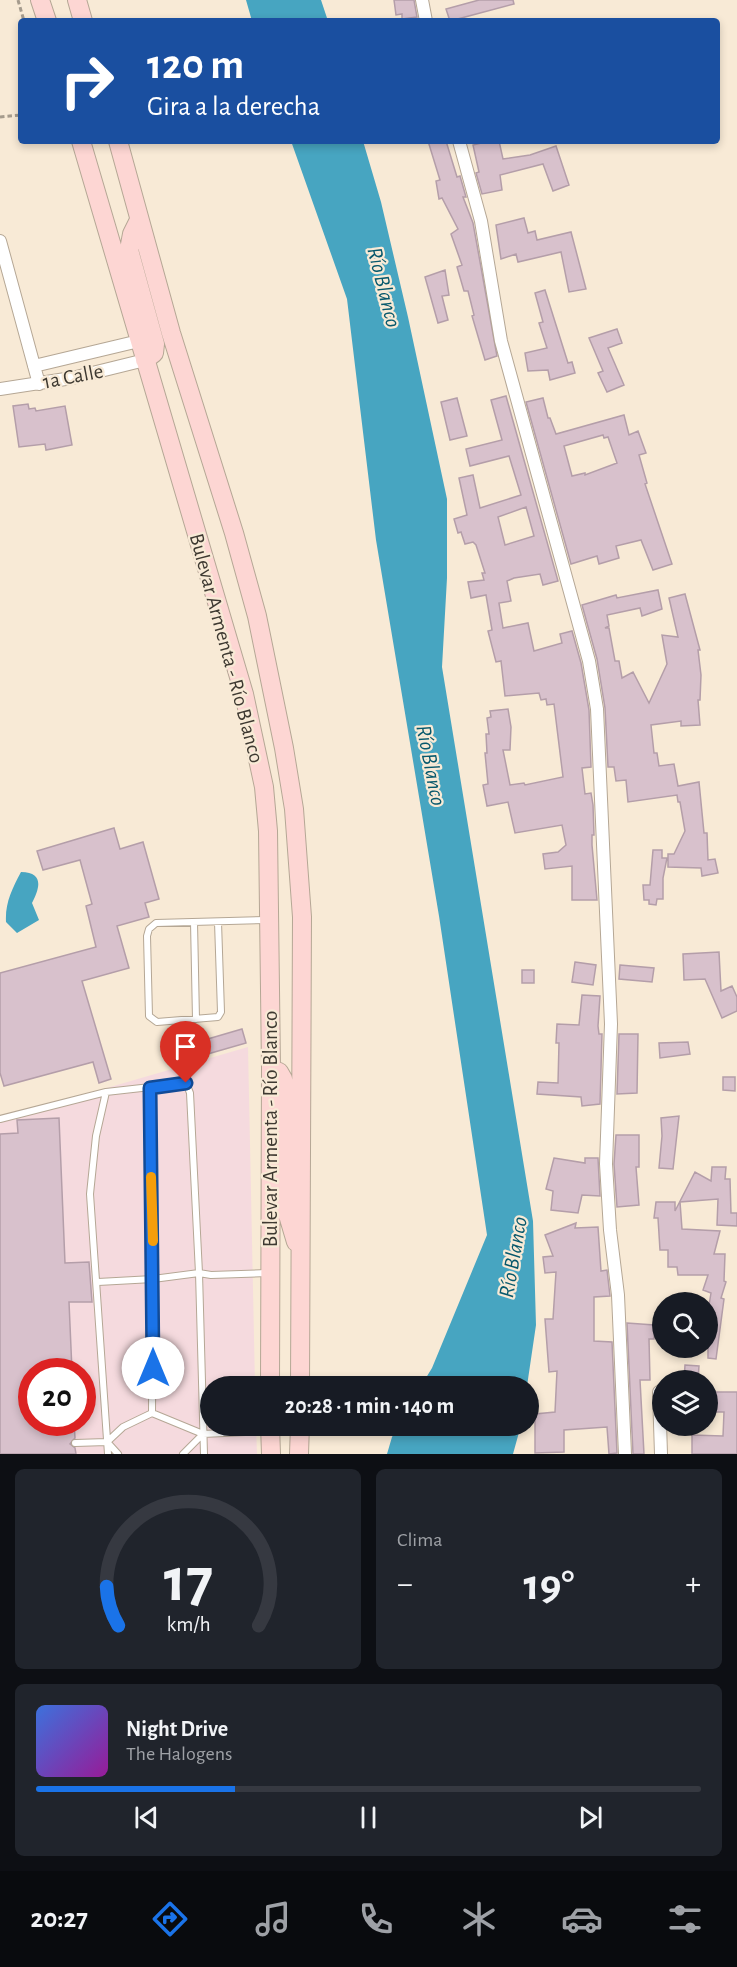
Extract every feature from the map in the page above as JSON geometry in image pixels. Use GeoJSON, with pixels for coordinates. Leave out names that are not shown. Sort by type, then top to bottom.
{"type":"FeatureCollection","features":[{"type":"Feature","properties":{"kind":"main road"},"geometry":{"type":"LineString","coordinates":[[40,0],[46,18]]}},
{"type":"Feature","properties":{"kind":"main road"},"geometry":{"type":"LineString","coordinates":[[77,0],[82,18]]}},
{"type":"Feature","properties":{"kind":"main road","name":"Bulevar Armenta - Río Blanco"},"geometry":{"type":"LineString","coordinates":[[82,144],[244,694],[264,787],[268,831],[271,1069],[270,1376]]}},
{"type":"Feature","properties":{"kind":"main road","name":"Bulevar Armenta - Río Blanco"},"geometry":{"type":"LineString","coordinates":[[119,144],[139,220],[257,616],[294,809],[302,917],[300,1376]]}},
{"type":"Feature","properties":{"kind":"main road"},"geometry":{"type":"LineString","coordinates":[[139,220],[132,234],[129,250],[156,344],[154,352],[145,360]]}},
{"type":"Feature","properties":{"kind":"main road"},"geometry":{"type":"LineString","coordinates":[[271,1069],[279,1072],[283,1078],[286,1094],[285,1205],[301,1258]]}},
{"type":"Feature","properties":{"kind":"main road"},"geometry":{"type":"LineString","coordinates":[[270,1436],[271,1454]]}},
{"type":"Feature","properties":{"kind":"main road"},"geometry":{"type":"LineString","coordinates":[[299,1454],[300,1436]]}},
{"type":"Feature","properties":{"kind":"street"},"geometry":{"type":"LineString","coordinates":[[422,0],[425,18]]}},
{"type":"Feature","properties":{"kind":"street"},"geometry":{"type":"LineString","coordinates":[[460,144],[482,221],[501,341],[589,661],[597,709],[610,1024],[606,1164],[610,1230],[618,1295],[625,1454]]}},
{"type":"Feature","properties":{"kind":"street"},"geometry":{"type":"LineString","coordinates":[[0,241],[39,384]]}},
{"type":"Feature","properties":{"kind":"street","name":"1a Calle"},"geometry":{"type":"LineString","coordinates":[[34,366],[139,341]]}},
{"type":"Feature","properties":{"kind":"street","name":"1a Calle"},"geometry":{"type":"LineString","coordinates":[[0,388],[39,384],[145,360]]}},
{"type":"Feature","properties":{"kind":"street"},"geometry":{"type":"LineString","coordinates":[[660,1436],[661,1454]]}},
{"type":"Feature","properties":{"kind":"lane"},"geometry":{"type":"LineString","coordinates":[[218,922],[221,1012],[218,1017],[157,1022],[153,1020],[149,1016],[147,936],[149,929],[156,923],[268,920]]}},
{"type":"Feature","properties":{"kind":"lane"},"geometry":{"type":"LineString","coordinates":[[194,922],[196,1019]]}},
{"type":"Feature","properties":{"kind":"lane"},"geometry":{"type":"LineString","coordinates":[[0,1119],[106,1092],[186,1083],[190,1093],[202,1376]]}},
{"type":"Feature","properties":{"kind":"lane"},"geometry":{"type":"LineString","coordinates":[[150,1088],[153,1279],[152,1413]]}},
{"type":"Feature","properties":{"kind":"lane"},"geometry":{"type":"LineString","coordinates":[[106,1092],[96,1137],[90,1194],[92,1240],[98,1282],[108,1454]]}},
{"type":"Feature","properties":{"kind":"lane"},"geometry":{"type":"LineString","coordinates":[[98,1282],[153,1279],[199,1273],[211,1275],[270,1273]]}},
{"type":"Feature","properties":{"kind":"lane"},"geometry":{"type":"LineString","coordinates":[[75,1443],[107,1442],[123,1427],[152,1413],[200,1433]]}},
{"type":"Feature","properties":{"kind":"lane"},"geometry":{"type":"LineString","coordinates":[[183,1454],[201,1436]]}},
{"type":"Feature","properties":{"kind":"lane"},"geometry":{"type":"LineString","coordinates":[[203,1436],[204,1454]]}},
{"type":"Feature","properties":{"kind":"lane"},"geometry":{"type":"LineString","coordinates":[[107,1442],[118,1454]]}},
{"type":"Feature","properties":{"kind":"path"},"geometry":{"type":"LineString","coordinates":[[18,0],[23,18]]}},
{"type":"Feature","properties":{"kind":"path"},"geometry":{"type":"LineString","coordinates":[[0,117],[18,115]]}},
{"type":"Feature","properties":{"kind":"shaded area"},"geometry":{"type":"Polygon","coordinates":[[[248,1047],[255,1376],[200,1376],[200,1436],[256,1436],[257,1454],[0,1454],[0,1119],[248,1047]]]}},
{"type":"Feature","properties":{"kind":"water"},"geometry":{"type":"Polygon","coordinates":[[[246,0],[321,0],[327,18],[251,18],[246,0]]]}},
{"type":"Feature","properties":{"kind":"water","name":"Río Blanco"},"geometry":{"type":"Polygon","coordinates":[[[292,144],[364,144],[381,202],[408,317],[447,499],[447,578],[442,667],[533,1221],[536,1325],[528,1376],[427,1376],[487,1235],[439,916],[376,540],[347,299],[292,144]]]}},
{"type":"Feature","properties":{"kind":"water"},"geometry":{"type":"Polygon","coordinates":[[[21,872],[37,878],[37,892],[32,903],[39,920],[17,933],[6,922],[6,915],[10,896],[21,872]]]}},
{"type":"Feature","properties":{"kind":"water"},"geometry":{"type":"Polygon","coordinates":[[[518,1436],[513,1454],[387,1454],[392,1437],[518,1436]]]}},
{"type":"Feature","properties":{"kind":"building"},"geometry":{"type":"Polygon","coordinates":[[[394,0],[414,0],[417,17],[402,18],[402,14],[396,15],[394,0]]]}},
{"type":"Feature","properties":{"kind":"building"},"geometry":{"type":"Polygon","coordinates":[[[479,0],[513,0],[514,4],[461,18],[449,18],[446,9],[479,0]]]}},
{"type":"Feature","properties":{"kind":"building"},"geometry":{"type":"Polygon","coordinates":[[[429,144],[447,144],[457,177],[460,176],[466,197],[463,197],[473,223],[497,356],[485,360],[472,316],[474,315],[468,291],[464,291],[457,267],[462,265],[451,234],[458,229],[442,198],[439,199],[436,181],[440,180],[429,144]]]}},
{"type":"Feature","properties":{"kind":"building"},"geometry":{"type":"Polygon","coordinates":[[[500,144],[503,159],[530,155],[556,146],[569,185],[553,191],[543,164],[500,175],[502,190],[482,194],[476,173],[479,172],[473,145],[500,144]]]}},
{"type":"Feature","properties":{"kind":"building"},"geometry":{"type":"Polygon","coordinates":[[[524,218],[528,233],[535,231],[537,240],[571,232],[586,289],[569,292],[561,252],[518,262],[516,254],[501,259],[496,225],[524,218]]]}},
{"type":"Feature","properties":{"kind":"building"},"geometry":{"type":"Polygon","coordinates":[[[445,270],[449,295],[442,296],[448,320],[438,323],[425,277],[445,270]]]}},
{"type":"Feature","properties":{"kind":"building"},"geometry":{"type":"Polygon","coordinates":[[[545,290],[568,363],[572,362],[575,373],[550,380],[548,370],[528,371],[525,353],[547,348],[539,323],[543,322],[535,293],[545,290]]]}},
{"type":"Feature","properties":{"kind":"building"},"geometry":{"type":"Polygon","coordinates":[[[617,329],[622,343],[608,348],[624,385],[607,392],[598,373],[603,371],[589,338],[617,329]]]}},
{"type":"Feature","properties":{"kind":"building"},"geometry":{"type":"Polygon","coordinates":[[[506,396],[558,581],[543,585],[540,574],[507,581],[511,601],[499,603],[503,628],[528,623],[534,651],[562,643],[560,634],[572,631],[581,663],[589,710],[591,767],[582,768],[585,794],[591,793],[593,805],[592,845],[597,900],[572,900],[572,866],[545,869],[543,854],[558,852],[566,845],[562,825],[515,833],[508,802],[487,806],[483,785],[488,784],[485,753],[487,753],[486,734],[489,734],[487,718],[491,717],[490,711],[508,709],[511,727],[510,750],[503,750],[510,785],[524,783],[525,785],[563,777],[554,704],[547,705],[546,699],[541,700],[539,693],[505,696],[501,661],[496,662],[488,631],[492,630],[486,595],[471,598],[468,582],[484,580],[482,573],[485,573],[476,545],[473,542],[465,544],[461,532],[458,533],[454,519],[467,515],[459,478],[473,475],[480,508],[521,495],[509,456],[470,466],[466,449],[502,440],[491,400],[506,396]],[[526,507],[498,517],[505,545],[534,536],[526,507]]]}},
{"type":"Feature","properties":{"kind":"building"},"geometry":{"type":"Polygon","coordinates":[[[457,398],[467,436],[450,440],[441,402],[457,398]]]}},
{"type":"Feature","properties":{"kind":"building"},"geometry":{"type":"Polygon","coordinates":[[[543,398],[548,418],[556,434],[624,415],[629,435],[638,431],[646,453],[639,455],[647,483],[645,484],[672,564],[653,570],[641,540],[616,546],[619,558],[599,564],[597,556],[571,564],[526,402],[543,398]],[[603,435],[564,446],[572,476],[585,473],[585,475],[617,463],[608,437],[604,438],[603,435]]]}},
{"type":"Feature","properties":{"kind":"building"},"geometry":{"type":"Polygon","coordinates":[[[28,404],[29,409],[35,408],[36,411],[65,406],[72,445],[46,450],[45,444],[19,447],[13,406],[28,404]]]}},
{"type":"Feature","properties":{"kind":"building"},"geometry":{"type":"Polygon","coordinates":[[[658,590],[662,609],[642,616],[640,608],[607,615],[609,626],[605,628],[609,628],[615,661],[619,661],[622,678],[633,672],[649,703],[667,664],[662,635],[678,637],[669,598],[685,594],[700,650],[698,650],[701,675],[700,700],[698,700],[700,725],[681,726],[681,721],[651,725],[654,753],[657,753],[659,766],[674,764],[678,786],[699,782],[704,833],[707,833],[708,860],[715,859],[718,873],[702,876],[701,868],[668,867],[668,854],[674,854],[685,831],[677,795],[628,802],[626,780],[616,781],[614,767],[608,767],[605,708],[597,659],[582,605],[616,595],[617,598],[658,590]]]}},
{"type":"Feature","properties":{"kind":"building"},"geometry":{"type":"Polygon","coordinates":[[[114,828],[120,849],[143,842],[159,899],[145,903],[149,917],[117,926],[129,968],[82,981],[111,1079],[99,1083],[93,1062],[4,1086],[0,1073],[0,973],[96,947],[86,906],[92,904],[80,860],[43,870],[37,851],[114,828]]]}},
{"type":"Feature","properties":{"kind":"building"},"geometry":{"type":"Polygon","coordinates":[[[653,850],[662,850],[662,858],[667,858],[663,878],[663,899],[657,899],[656,905],[649,904],[649,900],[644,900],[643,885],[650,885],[653,850]]]}},
{"type":"Feature","properties":{"kind":"building"},"geometry":{"type":"Polygon","coordinates":[[[719,952],[721,991],[732,986],[737,997],[737,1011],[722,1018],[705,979],[684,980],[683,954],[719,952]]]}},
{"type":"Feature","properties":{"kind":"building"},"geometry":{"type":"Polygon","coordinates":[[[575,962],[596,965],[593,985],[572,982],[575,962]]]}},
{"type":"Feature","properties":{"kind":"building"},"geometry":{"type":"Polygon","coordinates":[[[620,965],[654,968],[652,982],[619,979],[620,965]]]}},
{"type":"Feature","properties":{"kind":"building"},"geometry":{"type":"Polygon","coordinates":[[[522,970],[534,970],[534,983],[522,983],[522,970]]]}},
{"type":"Feature","properties":{"kind":"building"},"geometry":{"type":"Polygon","coordinates":[[[582,995],[600,996],[598,1026],[599,1034],[602,1034],[600,1104],[582,1106],[581,1097],[537,1094],[538,1082],[558,1083],[557,1024],[579,1025],[582,995]]]}},
{"type":"Feature","properties":{"kind":"building"},"geometry":{"type":"Polygon","coordinates":[[[242,1029],[246,1043],[173,1064],[170,1050],[242,1029]]]}},
{"type":"Feature","properties":{"kind":"building"},"geometry":{"type":"Polygon","coordinates":[[[619,1034],[638,1034],[637,1093],[617,1094],[619,1034]]]}},
{"type":"Feature","properties":{"kind":"building"},"geometry":{"type":"Polygon","coordinates":[[[688,1042],[690,1054],[660,1058],[659,1043],[688,1042]]]}},
{"type":"Feature","properties":{"kind":"building"},"geometry":{"type":"Polygon","coordinates":[[[723,1077],[735,1077],[735,1091],[723,1090],[723,1077]]]}},
{"type":"Feature","properties":{"kind":"building"},"geometry":{"type":"Polygon","coordinates":[[[679,1116],[673,1169],[659,1168],[661,1118],[679,1116]]]}},
{"type":"Feature","properties":{"kind":"building"},"geometry":{"type":"Polygon","coordinates":[[[59,1118],[65,1263],[89,1262],[92,1302],[69,1302],[71,1358],[18,1358],[18,1436],[75,1436],[70,1444],[75,1448],[76,1454],[0,1454],[0,1134],[18,1133],[17,1120],[59,1118]]]}},
{"type":"Feature","properties":{"kind":"building"},"geometry":{"type":"Polygon","coordinates":[[[616,1135],[639,1135],[639,1167],[636,1167],[639,1205],[617,1207],[614,1164],[616,1135]]]}},
{"type":"Feature","properties":{"kind":"building"},"geometry":{"type":"Polygon","coordinates":[[[554,1158],[585,1163],[585,1158],[598,1158],[600,1196],[582,1195],[578,1213],[551,1210],[553,1191],[546,1189],[554,1158]]]}},
{"type":"Feature","properties":{"kind":"building"},"geometry":{"type":"Polygon","coordinates":[[[712,1167],[726,1167],[725,1179],[730,1179],[731,1213],[737,1213],[737,1226],[717,1225],[718,1199],[680,1202],[682,1229],[720,1231],[714,1254],[725,1254],[724,1281],[726,1282],[721,1298],[724,1299],[718,1344],[718,1292],[703,1290],[708,1275],[678,1275],[677,1267],[668,1267],[668,1250],[660,1250],[658,1218],[654,1218],[656,1202],[675,1202],[675,1211],[695,1172],[711,1181],[712,1167]]]}},
{"type":"Feature","properties":{"kind":"building"},"geometry":{"type":"Polygon","coordinates":[[[576,1223],[575,1228],[598,1227],[601,1271],[607,1270],[610,1296],[594,1297],[594,1341],[612,1342],[617,1453],[609,1454],[607,1427],[564,1430],[564,1452],[535,1453],[535,1436],[539,1436],[539,1414],[555,1412],[557,1371],[549,1372],[545,1319],[553,1319],[556,1272],[545,1273],[543,1257],[553,1256],[545,1235],[576,1223]]]}},
{"type":"Feature","properties":{"kind":"building"},"geometry":{"type":"Polygon","coordinates":[[[627,1323],[652,1325],[652,1339],[649,1339],[650,1380],[640,1380],[644,1454],[633,1454],[627,1323]]]}},
{"type":"Feature","properties":{"kind":"building"},"geometry":{"type":"Polygon","coordinates":[[[685,1365],[699,1366],[699,1370],[685,1370],[685,1365]]]}},
{"type":"Feature","properties":{"kind":"building"},"geometry":{"type":"Polygon","coordinates":[[[718,1392],[737,1392],[737,1454],[692,1454],[692,1436],[723,1436],[724,1412],[718,1412],[718,1392]]]}},
{"type":"Feature","properties":{"kind":"slow traffic"},"geometry":{"type":"LineString","coordinates":[[151,1177],[153,1241]]}},
{"type":"Feature","properties":{"kind":"route"},"geometry":{"type":"LineString","coordinates":[[153,1368],[150,1088],[186,1083]]}}]}
